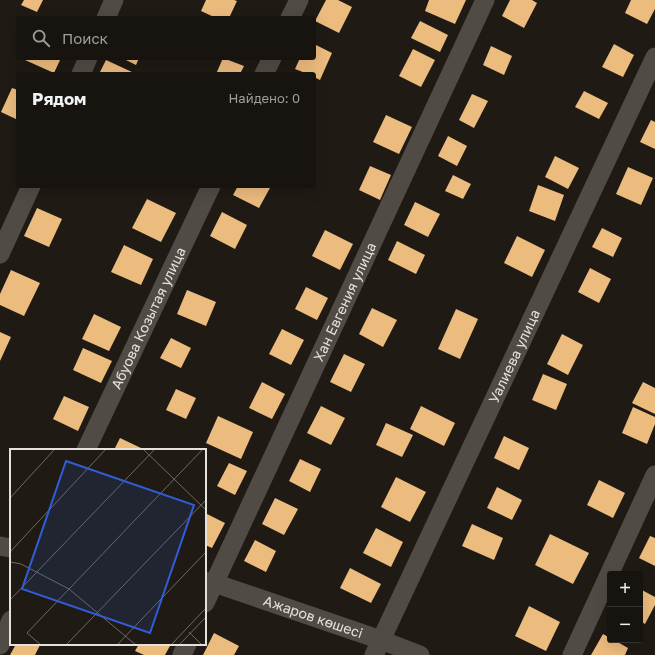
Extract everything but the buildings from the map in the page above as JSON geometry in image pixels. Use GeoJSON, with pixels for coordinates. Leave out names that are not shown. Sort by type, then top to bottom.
{"type":"FeatureCollection","features":[{"type":"Feature","properties":{"kind":"street"},"geometry":{"type":"LineString","coordinates":[[107,16],[114,0]]}},
{"type":"Feature","properties":{"kind":"street"},"geometry":{"type":"LineString","coordinates":[[291,16],[299,0]]}},
{"type":"Feature","properties":{"kind":"street","name":"Хан Евгения улица"},"geometry":{"type":"LineString","coordinates":[[206,599],[210,582],[485,0]]}},
{"type":"Feature","properties":{"kind":"street","name":"Уалиева улица"},"geometry":{"type":"LineString","coordinates":[[377,647],[655,57]]}},
{"type":"Feature","properties":{"kind":"street"},"geometry":{"type":"LineString","coordinates":[[82,72],[87,60]]}},
{"type":"Feature","properties":{"kind":"street"},"geometry":{"type":"LineString","coordinates":[[265,72],[271,60]]}},
{"type":"Feature","properties":{"kind":"street"},"geometry":{"type":"LineString","coordinates":[[0,254],[30,188]]}},
{"type":"Feature","properties":{"kind":"street","name":"Абуова Козытая улица"},"geometry":{"type":"LineString","coordinates":[[86,449],[210,188]]}},
{"type":"Feature","properties":{"kind":"street"},"geometry":{"type":"LineString","coordinates":[[572,655],[655,475]]}},
{"type":"Feature","properties":{"kind":"street"},"geometry":{"type":"LineString","coordinates":[[0,546],[10,548]]}},
{"type":"Feature","properties":{"kind":"street","name":"Ажаров көшесі"},"geometry":{"type":"LineString","coordinates":[[210,582],[377,647],[420,655]]}},
{"type":"Feature","properties":{"kind":"street"},"geometry":{"type":"LineString","coordinates":[[0,645],[10,622]]}},
{"type":"Feature","properties":{"kind":"street"},"geometry":{"type":"LineString","coordinates":[[182,655],[187,645]]}}]}
